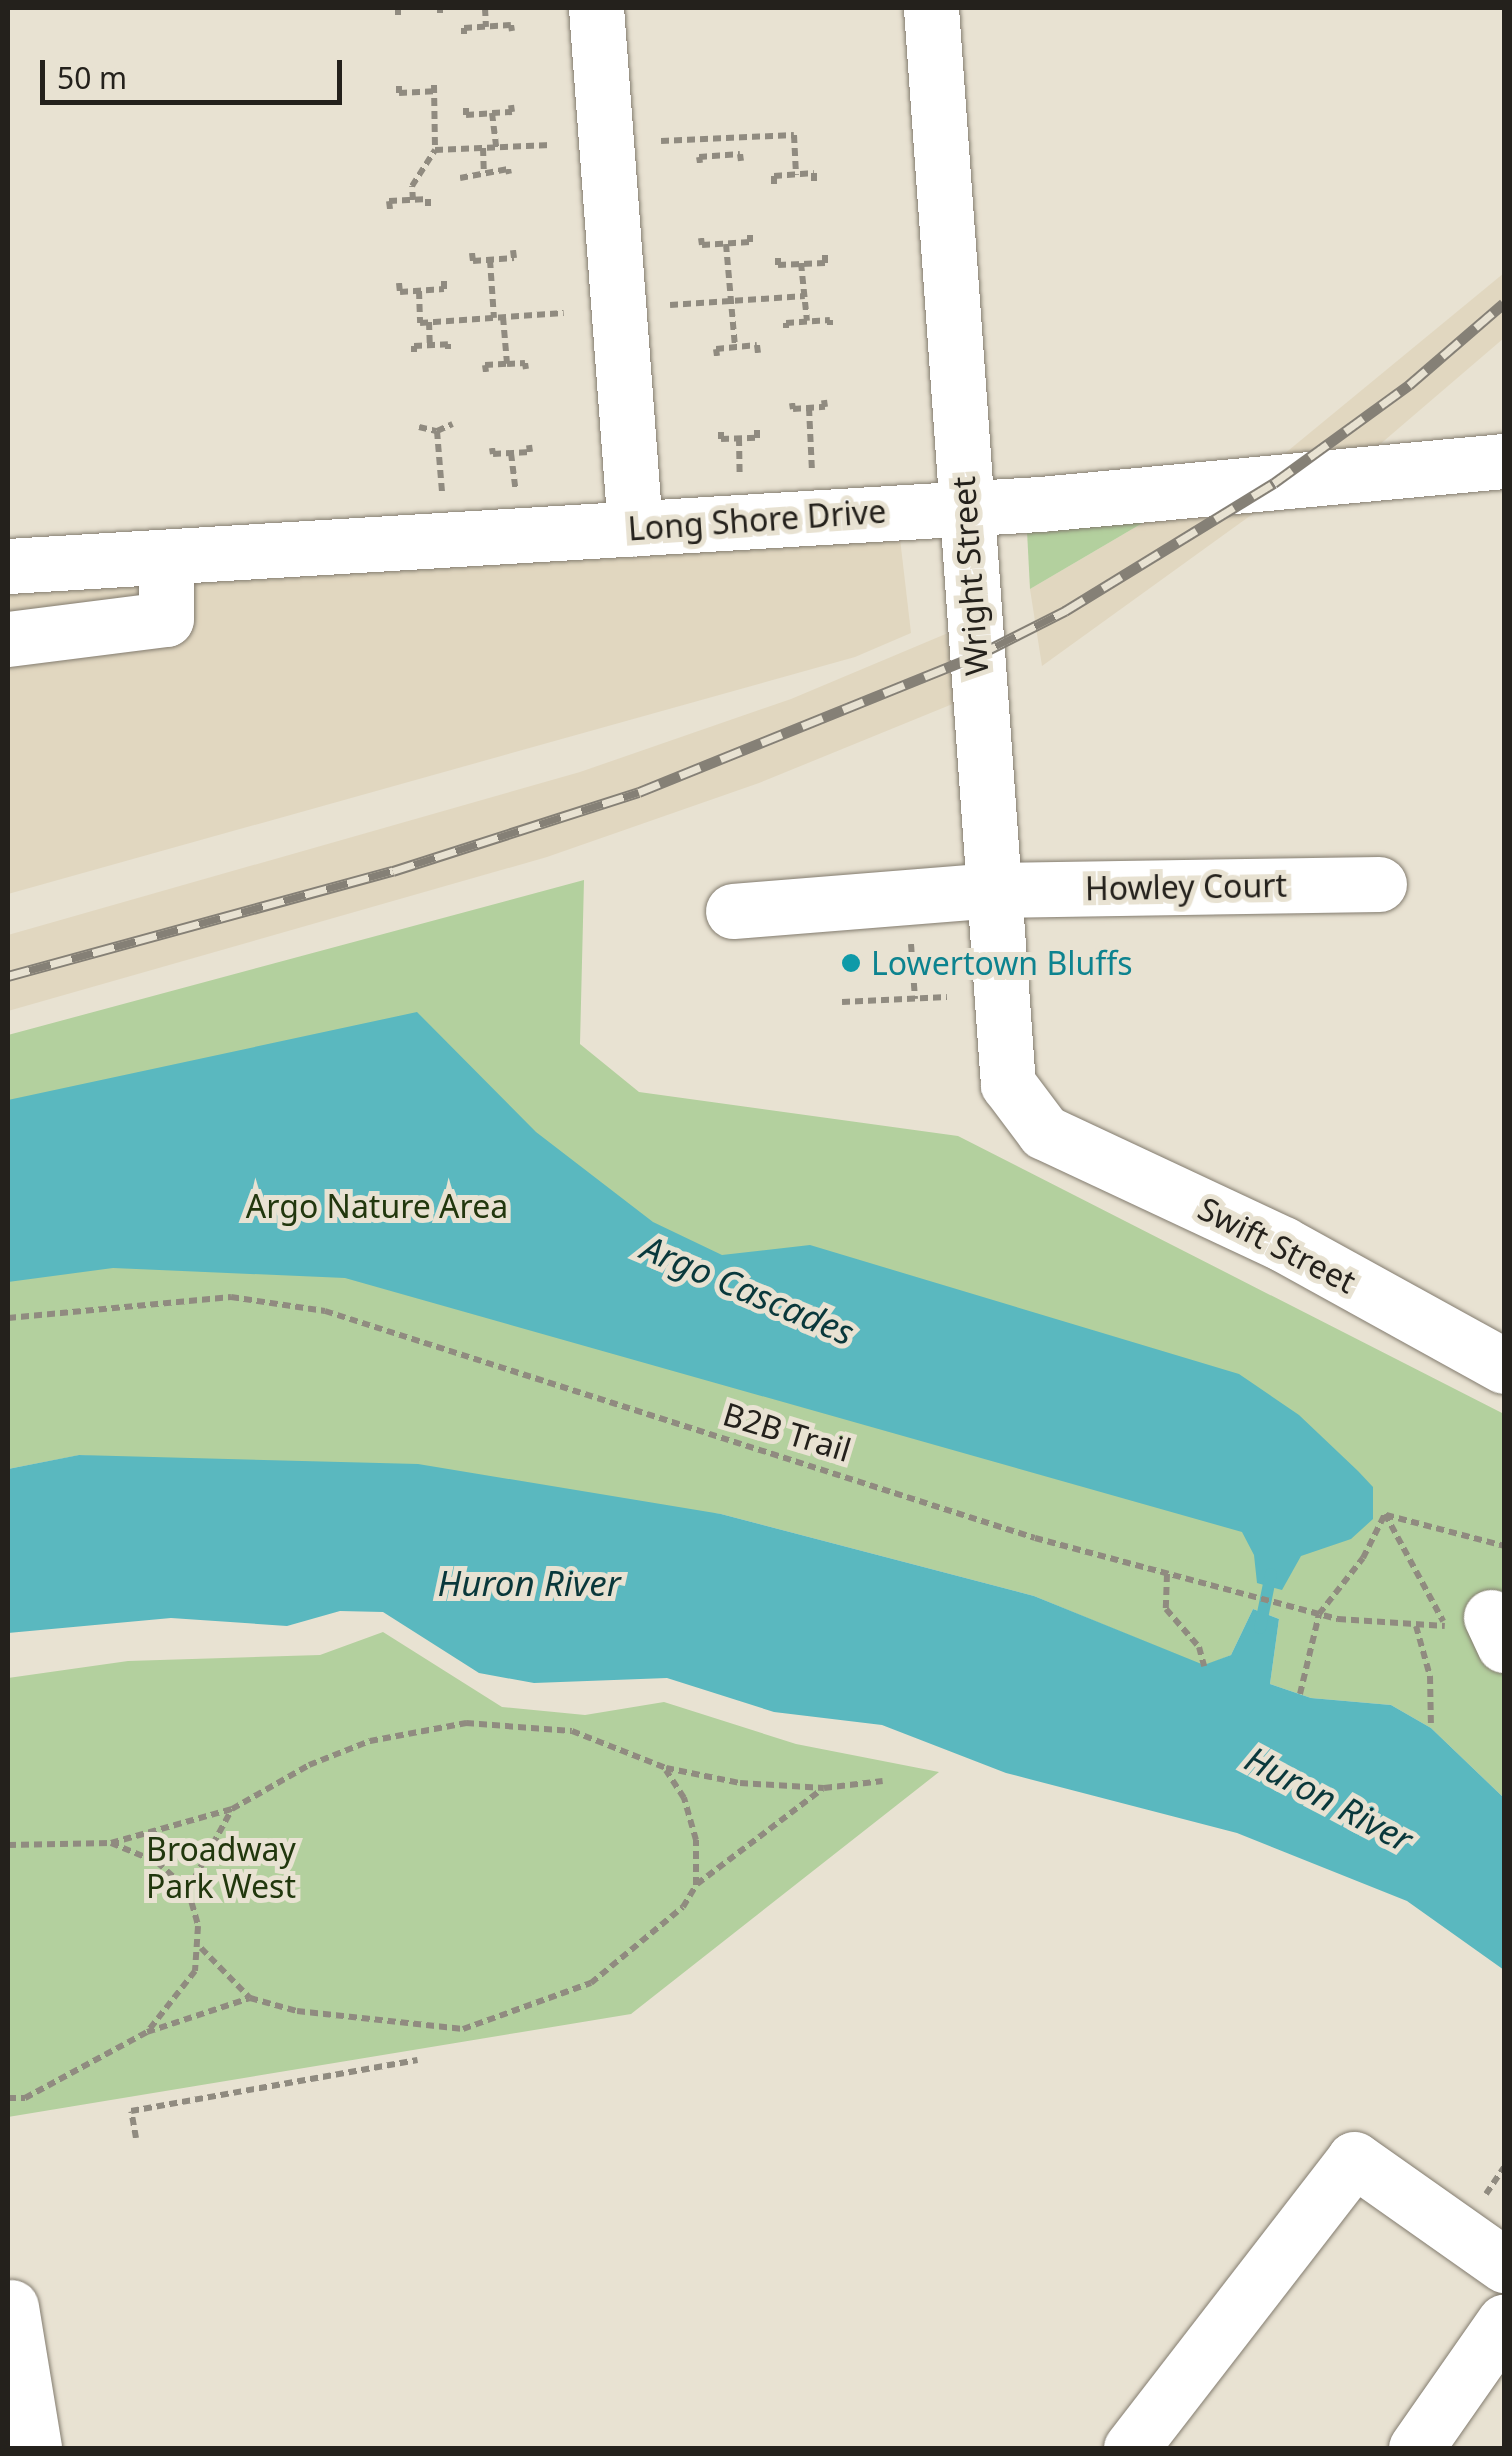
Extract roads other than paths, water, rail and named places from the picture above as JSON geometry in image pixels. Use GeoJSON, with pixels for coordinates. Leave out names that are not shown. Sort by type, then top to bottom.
{"type":"FeatureCollection","features":[{"type":"Feature","properties":{"kind":"street"},"geometry":{"type":"LineString","coordinates":[[596,8],[636,529]]}},
{"type":"Feature","properties":{"kind":"street","name":"Wright Street"},"geometry":{"type":"LineString","coordinates":[[931,8],[1005,1071],[1016,1102],[1044,1132]]}},
{"type":"Feature","properties":{"kind":"street","name":"Long Shore Drive"},"geometry":{"type":"LineString","coordinates":[[8,566],[966,507],[1504,461]]}},
{"type":"Feature","properties":{"kind":"street"},"geometry":{"type":"LineString","coordinates":[[8,639],[166,619],[166,557]]}},
{"type":"Feature","properties":{"kind":"street","name":"Howley Court"},"geometry":{"type":"LineString","coordinates":[[733,911],[994,890],[1379,884]]}},
{"type":"Feature","properties":{"kind":"street","name":"Swift Street"},"geometry":{"type":"LineString","coordinates":[[1044,1132],[1282,1244],[1504,1366]]}},
{"type":"Feature","properties":{"kind":"street"},"geometry":{"type":"LineString","coordinates":[[1131,2448],[1354,2159],[1504,2264]]}},
{"type":"Feature","properties":{"kind":"street"},"geometry":{"type":"LineString","coordinates":[[11,2307],[34,2448]]}},
{"type":"Feature","properties":{"kind":"street"},"geometry":{"type":"LineString","coordinates":[[1416,2448],[1504,2322]]}},
{"type":"Feature","properties":{"kind":"water"},"geometry":{"type":"Polygon","coordinates":[[[417,1012],[536,1132],[653,1222],[722,1255],[810,1245],[1239,1374],[1299,1415],[1373,1487],[1373,1519],[1351,1539],[1301,1556],[1282,1590],[1257,1583],[1254,1555],[1242,1532],[345,1278],[113,1268],[8,1282],[8,1100],[417,1012]]]}},
{"type":"Feature","properties":{"kind":"water","name":"Huron River"},"geometry":{"type":"Polygon","coordinates":[[[79,1455],[418,1464],[721,1514],[1034,1596],[1204,1665],[1231,1655],[1253,1609],[1279,1619],[1270,1684],[1311,1698],[1391,1705],[1431,1728],[1504,1798],[1504,1970],[1407,1901],[1237,1833],[1006,1773],[882,1725],[774,1712],[667,1678],[534,1683],[479,1673],[383,1612],[340,1611],[287,1626],[171,1618],[8,1633],[8,1469],[79,1455]]]}},
{"type":"Feature","properties":{"kind":"waterway","name":"Argo Cascades"},"geometry":{"type":"LineString","coordinates":[[1260,1628],[1271,1574]]}},
{"type":"Feature","properties":{"kind":"railway"},"geometry":{"type":"LineString","coordinates":[[8,976],[393,871],[639,792],[976,656],[1065,611],[1274,483],[1409,385],[1504,303]]}},
{"type":"Feature","properties":{"kind":"place","name":"Lowertown Bluffs"},"geometry":{"type":"Point","coordinates":[851,963]}},
{"type":"Feature","properties":{"kind":"park label","name":"Argo Nature Area"},"geometry":{"type":"Point","coordinates":[377,1206]}},
{"type":"Feature","properties":{"kind":"park label","name":"Broadway Park West"},"geometry":{"type":"Point","coordinates":[221,1868]}}]}
